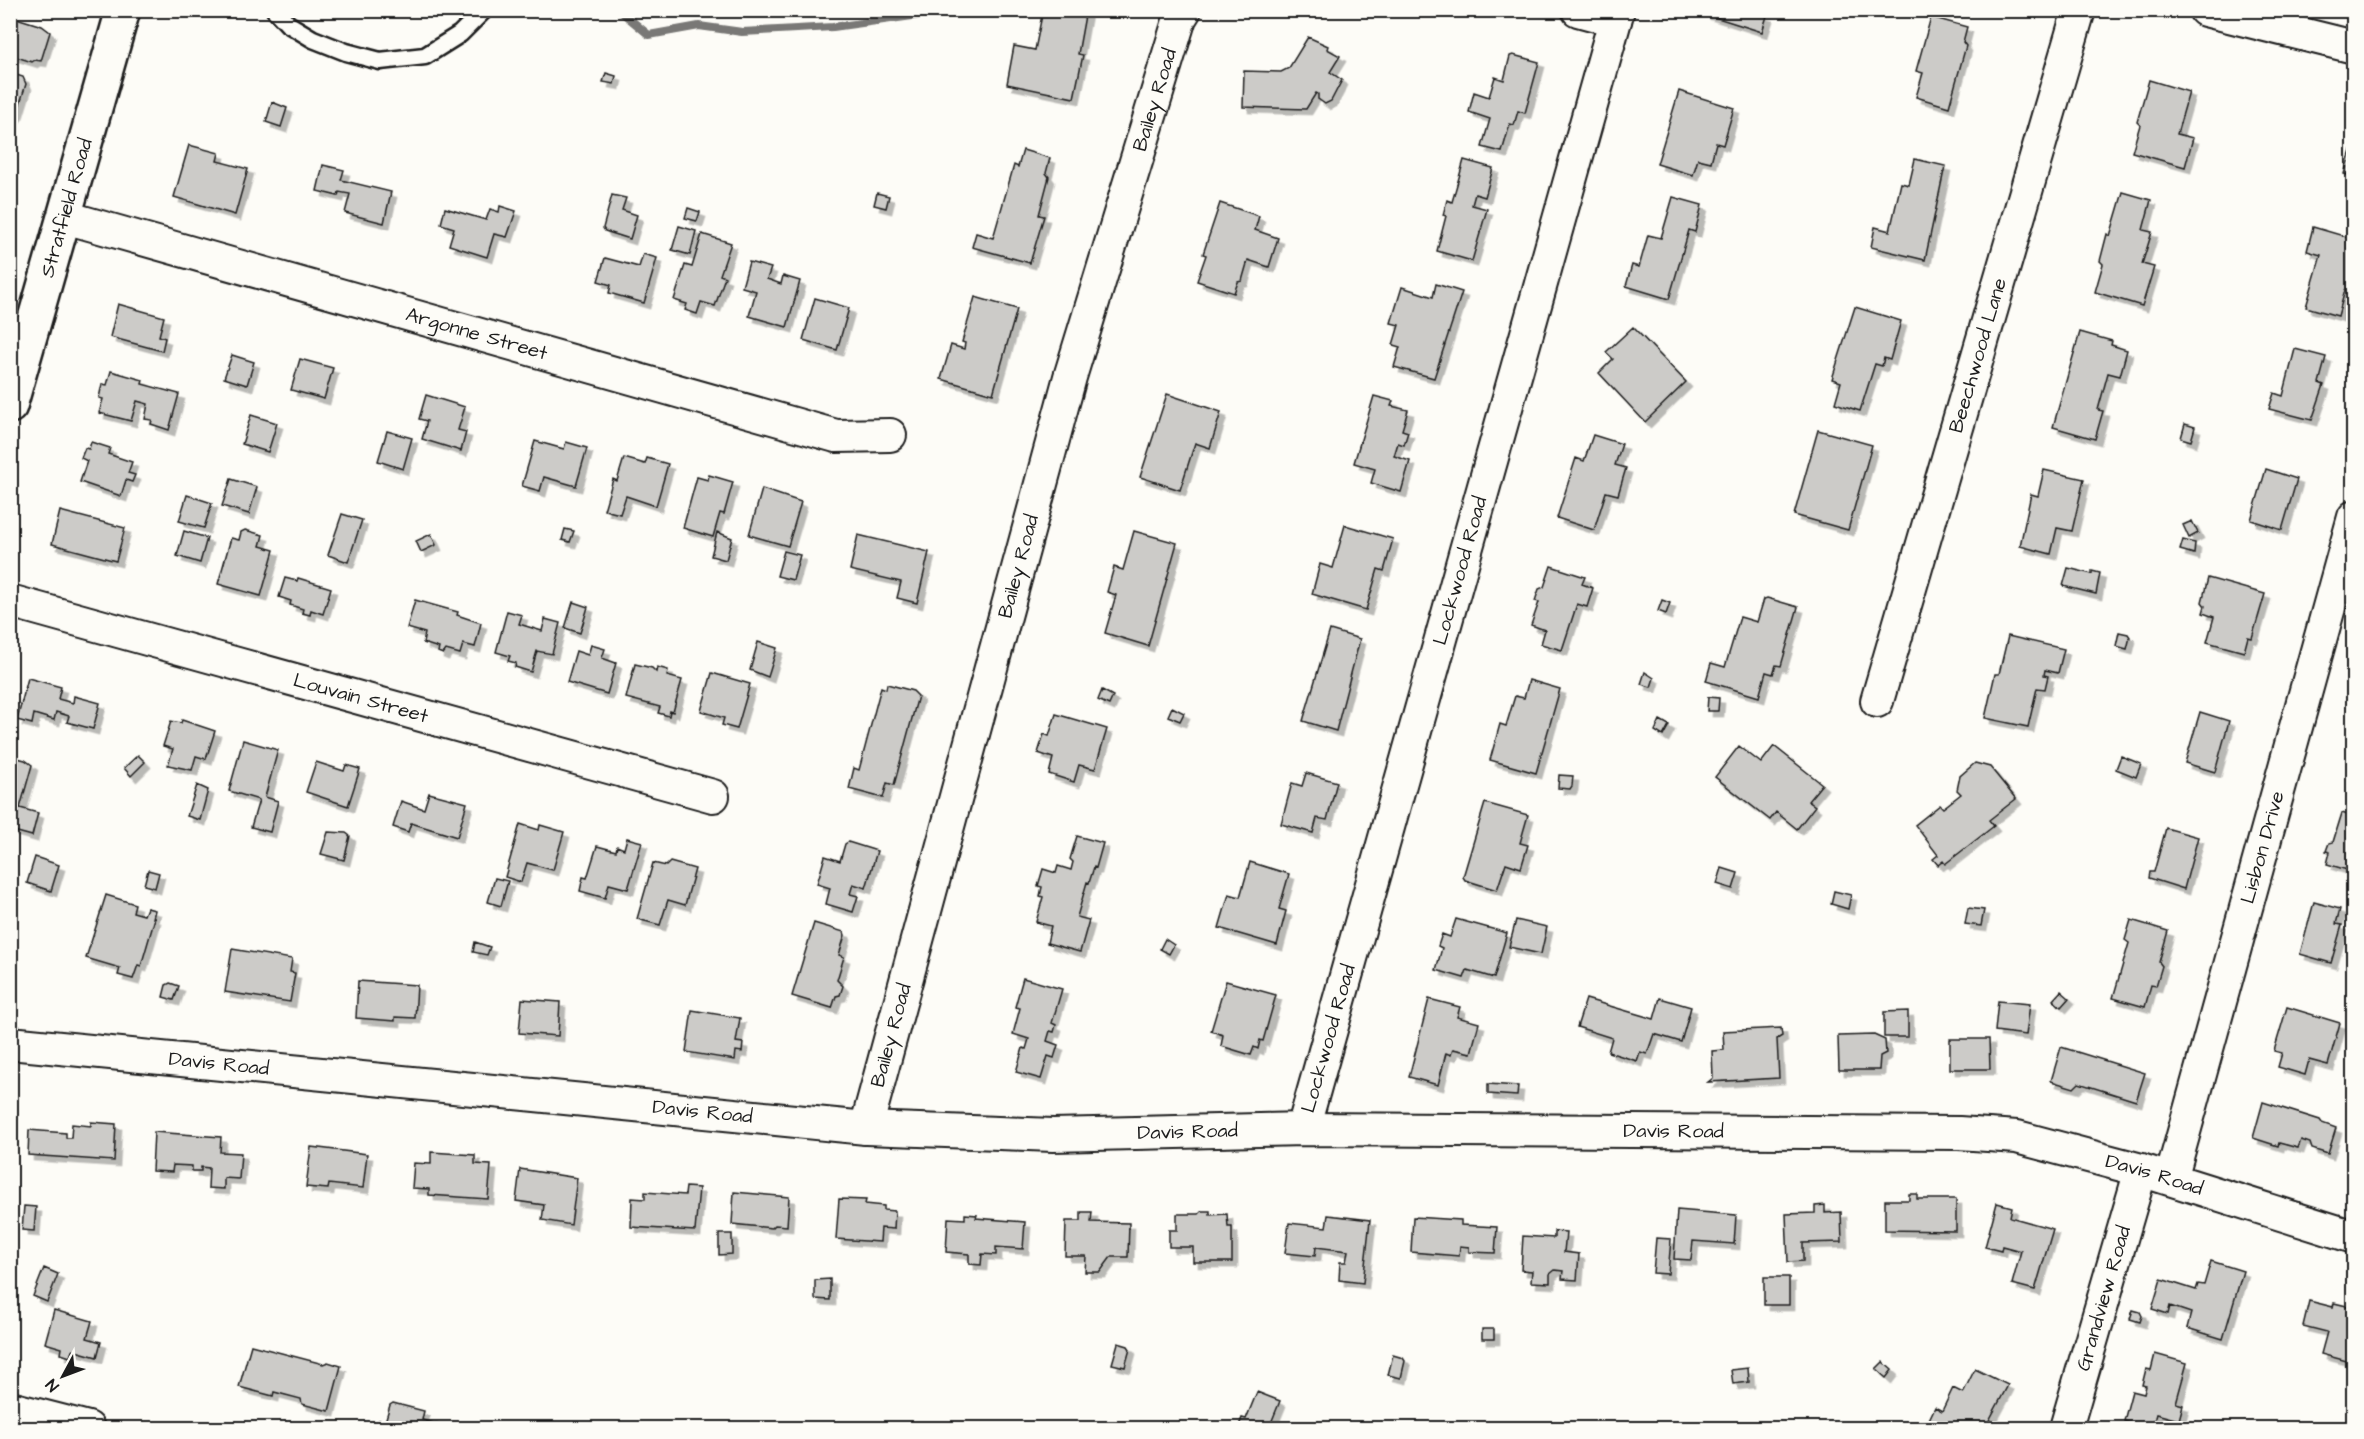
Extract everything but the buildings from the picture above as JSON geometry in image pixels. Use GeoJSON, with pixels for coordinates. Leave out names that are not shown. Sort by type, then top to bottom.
{"type":"FeatureCollection","features":[{"type":"Feature","properties":{"kind":"main road","name":"Stratfield Road"},"geometry":{"type":"LineString","coordinates":[[10,406],[123,10]]}},
{"type":"Feature","properties":{"kind":"street","name":"Bailey Road"},"geometry":{"type":"LineString","coordinates":[[866,1128],[1070,377],[1180,18],[1185,10]]}},
{"type":"Feature","properties":{"kind":"street"},"geometry":{"type":"LineString","coordinates":[[1578,10],[1616,15]]}},
{"type":"Feature","properties":{"kind":"street","name":"Beechwood Lane"},"geometry":{"type":"LineString","coordinates":[[1877,701],[2079,10]]}},
{"type":"Feature","properties":{"kind":"street"},"geometry":{"type":"LineString","coordinates":[[2205,10],[2354,47]]}},
{"type":"Feature","properties":{"kind":"street","name":"Lockwood Road"},"geometry":{"type":"LineString","coordinates":[[1303,1129],[1616,15]]}},
{"type":"Feature","properties":{"kind":"street","name":"Argonne Street"},"geometry":{"type":"LineString","coordinates":[[65,217],[836,436],[890,435]]}},
{"type":"Feature","properties":{"kind":"street","name":"Lisbon Drive"},"geometry":{"type":"LineString","coordinates":[[2171,1179],[2354,518]]}},
{"type":"Feature","properties":{"kind":"street","name":"Louvain Street"},"geometry":{"type":"LineString","coordinates":[[10,601],[713,796]]}},
{"type":"Feature","properties":{"kind":"street","name":"Davis Road"},"geometry":{"type":"LineString","coordinates":[[10,1043],[866,1128],[1053,1135],[1303,1129],[1959,1133],[2017,1137],[2141,1170],[2354,1237]]}},
{"type":"Feature","properties":{"kind":"street","name":"Grandview Road"},"geometry":{"type":"LineString","coordinates":[[2066,1428],[2141,1170]]}},
{"type":"Feature","properties":{"kind":"street"},"geometry":{"type":"LineString","coordinates":[[10,1408],[87,1428]]}},
{"type":"Feature","properties":{"kind":"lane"},"geometry":{"type":"LineString","coordinates":[[275,10],[288,24],[313,39],[346,52],[380,61],[425,56],[460,34],[484,10]]}},
{"type":"Feature","properties":{"kind":"waterway"},"geometry":{"type":"LineString","coordinates":[[619,10],[649,35],[699,26],[742,32],[833,27],[934,13]]}}]}
